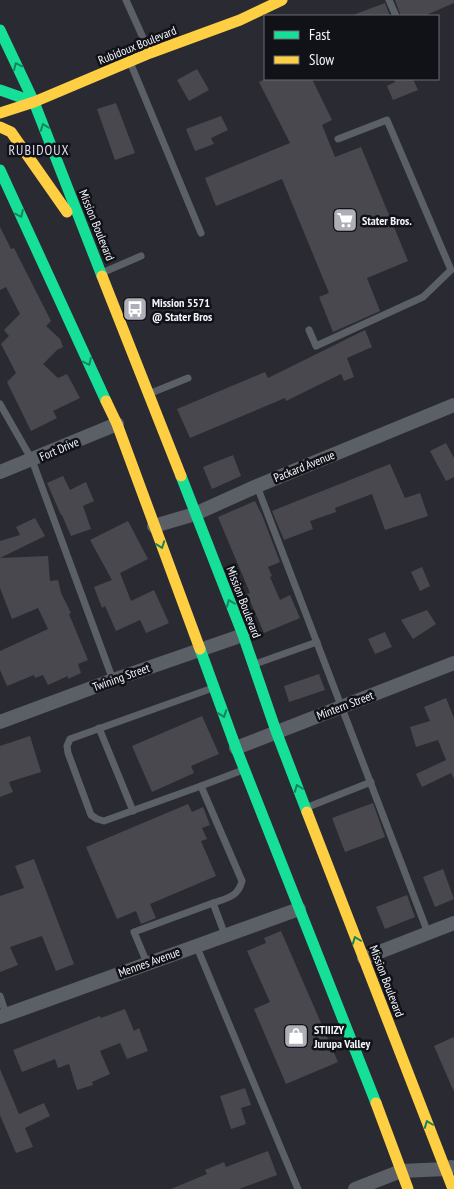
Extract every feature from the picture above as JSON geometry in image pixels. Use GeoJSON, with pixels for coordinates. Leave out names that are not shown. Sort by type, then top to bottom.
{"type":"FeatureCollection","features":[{"type":"Feature","properties":{"kind":"main road","name":"Rubidoux Boulevard"},"geometry":{"type":"LineString","coordinates":[[0,114],[34,102],[150,53],[240,20],[282,0]]}},
{"type":"Feature","properties":{"kind":"main road","name":"Mission Boulevard"},"geometry":{"type":"LineString","coordinates":[[0,30],[34,102],[243,635],[276,731],[364,958],[450,1168],[453,1189]]}},
{"type":"Feature","properties":{"kind":"main road"},"geometry":{"type":"LineString","coordinates":[[0,90],[34,102]]}},
{"type":"Feature","properties":{"kind":"main road"},"geometry":{"type":"LineString","coordinates":[[0,127],[11,132],[86,237]]}},
{"type":"Feature","properties":{"kind":"main road"},"geometry":{"type":"LineString","coordinates":[[0,170],[117,424],[213,688],[408,1189]]}},
{"type":"Feature","properties":{"kind":"street","name":"Packard Avenue"},"geometry":{"type":"LineString","coordinates":[[154,526],[195,514],[257,486],[454,405]]}},
{"type":"Feature","properties":{"kind":"street","name":"Fort Drive"},"geometry":{"type":"LineString","coordinates":[[0,472],[117,424]]}},
{"type":"Feature","properties":{"kind":"street","name":"Twining Street"},"geometry":{"type":"LineString","coordinates":[[0,722],[199,649],[243,635]]}},
{"type":"Feature","properties":{"kind":"street","name":"Mintern Street"},"geometry":{"type":"LineString","coordinates":[[236,748],[454,663]]}},
{"type":"Feature","properties":{"kind":"street","name":"Mennes Avenue"},"geometry":{"type":"LineString","coordinates":[[3,1016],[300,909]]}},
{"type":"Feature","properties":{"kind":"street"},"geometry":{"type":"LineString","coordinates":[[364,958],[454,923]]}},
{"type":"Feature","properties":{"kind":"street"},"geometry":{"type":"LineString","coordinates":[[355,1189],[401,1171],[450,1168]]}},
{"type":"Feature","properties":{"kind":"lane"},"geometry":{"type":"LineString","coordinates":[[126,0],[150,53]]}},
{"type":"Feature","properties":{"kind":"lane"},"geometry":{"type":"LineString","coordinates":[[390,0],[396,15]]}},
{"type":"Feature","properties":{"kind":"lane"},"geometry":{"type":"LineString","coordinates":[[130,62],[201,233]]}},
{"type":"Feature","properties":{"kind":"lane"},"geometry":{"type":"LineString","coordinates":[[309,330],[316,346],[423,297],[451,270],[387,120],[338,139]]}},
{"type":"Feature","properties":{"kind":"lane"},"geometry":{"type":"LineString","coordinates":[[101,274],[141,256]]}},
{"type":"Feature","properties":{"kind":"lane"},"geometry":{"type":"LineString","coordinates":[[147,394],[188,378]]}},
{"type":"Feature","properties":{"kind":"lane"},"geometry":{"type":"LineString","coordinates":[[0,404],[32,460],[113,680]]}},
{"type":"Feature","properties":{"kind":"lane"},"geometry":{"type":"LineString","coordinates":[[257,486],[428,933]]}},
{"type":"Feature","properties":{"kind":"lane"},"geometry":{"type":"LineString","coordinates":[[252,665],[317,642]]}},
{"type":"Feature","properties":{"kind":"lane"},"geometry":{"type":"LineString","coordinates":[[213,688],[70,739],[67,746],[68,753],[91,815],[104,821],[244,769]]}},
{"type":"Feature","properties":{"kind":"lane"},"geometry":{"type":"LineString","coordinates":[[99,728],[133,811]]}},
{"type":"Feature","properties":{"kind":"lane"},"geometry":{"type":"LineString","coordinates":[[306,808],[370,782]]}},
{"type":"Feature","properties":{"kind":"lane"},"geometry":{"type":"LineString","coordinates":[[147,963],[134,932],[236,895],[240,889],[242,881],[201,786]]}},
{"type":"Feature","properties":{"kind":"lane"},"geometry":{"type":"LineString","coordinates":[[213,903],[224,935]]}},
{"type":"Feature","properties":{"kind":"lane"},"geometry":{"type":"LineString","coordinates":[[196,945],[298,1189]]}},
{"type":"Feature","properties":{"kind":"lane"},"geometry":{"type":"LineString","coordinates":[[0,996],[3,1016]]}},
{"type":"Feature","properties":{"kind":"building"},"geometry":{"type":"Polygon","coordinates":[[[395,0],[454,0],[454,3],[426,15],[401,15],[395,0]]]}},
{"type":"Feature","properties":{"kind":"building"},"geometry":{"type":"Polygon","coordinates":[[[385,3],[390,15],[353,15],[385,3]]]}},
{"type":"Feature","properties":{"kind":"building"},"geometry":{"type":"Polygon","coordinates":[[[197,69],[209,90],[189,101],[177,80],[197,69]]]}},
{"type":"Feature","properties":{"kind":"building"},"geometry":{"type":"Polygon","coordinates":[[[264,80],[312,80],[332,120],[322,125],[335,157],[361,147],[408,261],[367,278],[380,311],[333,332],[319,297],[329,293],[282,179],[216,206],[205,178],[290,143],[259,82],[264,80]]]}},
{"type":"Feature","properties":{"kind":"building"},"geometry":{"type":"Polygon","coordinates":[[[394,80],[413,80],[418,90],[393,100],[387,86],[395,82],[394,80]]]}},
{"type":"Feature","properties":{"kind":"building"},"geometry":{"type":"Polygon","coordinates":[[[116,103],[135,153],[115,160],[97,109],[116,103]]]}},
{"type":"Feature","properties":{"kind":"building"},"geometry":{"type":"Polygon","coordinates":[[[221,116],[228,130],[211,138],[214,144],[195,151],[186,129],[221,116]]]}},
{"type":"Feature","properties":{"kind":"building"},"geometry":{"type":"Polygon","coordinates":[[[0,227],[11,249],[14,248],[51,321],[46,326],[60,339],[63,347],[57,350],[43,364],[58,378],[67,374],[80,398],[53,411],[57,418],[31,431],[7,382],[16,373],[1,344],[9,336],[4,330],[20,314],[6,287],[0,290],[0,227]]]}},
{"type":"Feature","properties":{"kind":"building"},"geometry":{"type":"Polygon","coordinates":[[[365,330],[372,347],[347,358],[354,377],[344,381],[341,374],[286,401],[285,398],[190,438],[177,409],[265,372],[268,378],[365,330]]]}},
{"type":"Feature","properties":{"kind":"building"},"geometry":{"type":"Polygon","coordinates":[[[446,443],[454,458],[454,477],[446,481],[430,451],[446,443]]]}},
{"type":"Feature","properties":{"kind":"building"},"geometry":{"type":"Polygon","coordinates":[[[233,455],[241,476],[212,489],[203,467],[233,455]]]}},
{"type":"Feature","properties":{"kind":"building"},"geometry":{"type":"Polygon","coordinates":[[[390,464],[405,498],[420,493],[428,516],[385,530],[372,494],[335,508],[336,512],[310,521],[313,529],[284,540],[272,511],[390,464]]]}},
{"type":"Feature","properties":{"kind":"building"},"geometry":{"type":"Polygon","coordinates":[[[63,476],[70,490],[86,482],[94,501],[83,506],[91,529],[71,536],[47,483],[63,476]]]}},
{"type":"Feature","properties":{"kind":"building"},"geometry":{"type":"Polygon","coordinates":[[[255,501],[280,562],[268,567],[272,576],[270,577],[280,600],[290,595],[300,618],[264,633],[247,594],[250,593],[218,517],[255,501]]]}},
{"type":"Feature","properties":{"kind":"building"},"geometry":{"type":"Polygon","coordinates":[[[35,518],[45,536],[0,558],[0,541],[20,535],[16,527],[35,518]]]}},
{"type":"Feature","properties":{"kind":"building"},"geometry":{"type":"Polygon","coordinates":[[[128,521],[148,559],[120,573],[131,601],[154,590],[169,623],[146,633],[140,620],[116,631],[105,606],[102,608],[94,587],[112,580],[90,540],[128,521]]]}},
{"type":"Feature","properties":{"kind":"building"},"geometry":{"type":"Polygon","coordinates":[[[48,556],[50,581],[58,580],[61,593],[71,613],[69,614],[88,660],[78,664],[81,673],[68,679],[68,676],[48,685],[43,675],[35,678],[34,675],[7,686],[0,670],[0,651],[48,629],[38,608],[12,619],[0,588],[0,558],[48,556]]]}},
{"type":"Feature","properties":{"kind":"building"},"geometry":{"type":"Polygon","coordinates":[[[422,567],[430,586],[420,591],[411,572],[422,567]]]}},
{"type":"Feature","properties":{"kind":"building"},"geometry":{"type":"Polygon","coordinates":[[[427,610],[436,624],[413,639],[401,620],[427,610]]]}},
{"type":"Feature","properties":{"kind":"building"},"geometry":{"type":"Polygon","coordinates":[[[385,632],[392,647],[375,654],[368,639],[385,632]]]}},
{"type":"Feature","properties":{"kind":"building"},"geometry":{"type":"Polygon","coordinates":[[[319,674],[325,690],[289,702],[284,686],[319,674]]]}},
{"type":"Feature","properties":{"kind":"building"},"geometry":{"type":"Polygon","coordinates":[[[446,698],[454,718],[454,779],[451,773],[422,787],[416,774],[446,760],[438,740],[416,747],[410,727],[430,721],[424,707],[446,698]]]}},
{"type":"Feature","properties":{"kind":"building"},"geometry":{"type":"Polygon","coordinates":[[[202,716],[219,754],[191,766],[194,773],[152,792],[132,746],[202,716]]]}},
{"type":"Feature","properties":{"kind":"building"},"geometry":{"type":"Polygon","coordinates":[[[30,736],[41,772],[9,782],[13,792],[0,797],[0,746],[30,736]]]}},
{"type":"Feature","properties":{"kind":"building"},"geometry":{"type":"Polygon","coordinates":[[[373,803],[385,837],[345,852],[332,818],[373,803]]]}},
{"type":"Feature","properties":{"kind":"building"},"geometry":{"type":"Polygon","coordinates":[[[188,804],[192,812],[203,807],[210,825],[202,828],[207,839],[201,841],[216,876],[150,904],[156,918],[141,924],[136,911],[117,919],[86,847],[188,804]]]}},
{"type":"Feature","properties":{"kind":"building"},"geometry":{"type":"Polygon","coordinates":[[[34,859],[74,964],[56,971],[42,936],[10,947],[18,965],[0,972],[0,896],[24,888],[15,866],[34,859]]]}},
{"type":"Feature","properties":{"kind":"building"},"geometry":{"type":"Polygon","coordinates":[[[443,869],[454,899],[435,907],[423,877],[443,869]]]}},
{"type":"Feature","properties":{"kind":"building"},"geometry":{"type":"Polygon","coordinates":[[[407,895],[415,917],[385,929],[376,907],[407,895]]]}},
{"type":"Feature","properties":{"kind":"building","name":"STIIIZY Jurupa Valley"},"geometry":{"type":"Polygon","coordinates":[[[281,931],[338,1062],[286,1084],[254,1009],[270,1002],[247,951],[266,943],[264,938],[281,931]]]}},
{"type":"Feature","properties":{"kind":"building"},"geometry":{"type":"Polygon","coordinates":[[[125,1009],[134,1031],[139,1028],[148,1051],[127,1059],[120,1043],[100,1051],[110,1074],[92,1082],[93,1085],[77,1090],[69,1064],[58,1068],[55,1059],[22,1072],[13,1050],[100,1016],[101,1018],[125,1009]]]}},
{"type":"Feature","properties":{"kind":"building"},"geometry":{"type":"Polygon","coordinates":[[[454,1037],[454,1092],[434,1046],[454,1037]]]}},
{"type":"Feature","properties":{"kind":"building"},"geometry":{"type":"Polygon","coordinates":[[[0,1069],[19,1114],[44,1103],[50,1116],[25,1128],[33,1147],[16,1153],[0,1115],[0,1069]]]}},
{"type":"Feature","properties":{"kind":"building"},"geometry":{"type":"Polygon","coordinates":[[[245,1088],[251,1105],[241,1108],[246,1124],[231,1129],[220,1096],[245,1088]]]}},
{"type":"Feature","properties":{"kind":"building"},"geometry":{"type":"Polygon","coordinates":[[[268,1151],[277,1175],[239,1189],[171,1189],[207,1174],[205,1170],[224,1162],[226,1167],[268,1151]]]}},
{"type":"Feature","properties":{"kind":"traffic: fast"},"geometry":{"type":"LineString","coordinates":[[0,30],[34,102],[102,276]]}},
{"type":"Feature","properties":{"kind":"traffic: fast"},"geometry":{"type":"LineString","coordinates":[[0,90],[34,102]]}},
{"type":"Feature","properties":{"kind":"traffic: fast"},"geometry":{"type":"LineString","coordinates":[[0,170],[106,401]]}},
{"type":"Feature","properties":{"kind":"traffic: fast"},"geometry":{"type":"LineString","coordinates":[[181,476],[243,635],[276,731],[307,812]]}},
{"type":"Feature","properties":{"kind":"traffic: fast"},"geometry":{"type":"LineString","coordinates":[[200,649],[236,748],[376,1103]]}},
{"type":"Feature","properties":{"kind":"traffic: slow"},"geometry":{"type":"LineString","coordinates":[[0,113],[34,102],[150,53],[240,20],[282,0]]}},
{"type":"Feature","properties":{"kind":"traffic: slow"},"geometry":{"type":"LineString","coordinates":[[0,127],[11,132],[67,212]]}},
{"type":"Feature","properties":{"kind":"traffic: slow"},"geometry":{"type":"LineString","coordinates":[[102,276],[181,476]]}},
{"type":"Feature","properties":{"kind":"traffic: slow"},"geometry":{"type":"LineString","coordinates":[[106,401],[117,424],[200,649]]}},
{"type":"Feature","properties":{"kind":"traffic: slow"},"geometry":{"type":"LineString","coordinates":[[307,812],[453,1189]]}},
{"type":"Feature","properties":{"kind":"traffic: slow"},"geometry":{"type":"LineString","coordinates":[[376,1103],[408,1189]]}},
{"type":"Feature","properties":{"kind":"place","name":"Stater Bros."},"geometry":{"type":"Point","coordinates":[345,220]}},
{"type":"Feature","properties":{"kind":"place","name":"Mission 5571 @ Stater Bros"},"geometry":{"type":"Point","coordinates":[135,309]}},
{"type":"Feature","properties":{"kind":"place","name":"STIIIZY Jurupa Valley"},"geometry":{"type":"Point","coordinates":[296,1036]}},
{"type":"Feature","properties":{"kind":"district","name":"RUBIDOUX"},"geometry":{"type":"Point","coordinates":[39,150]}}]}
